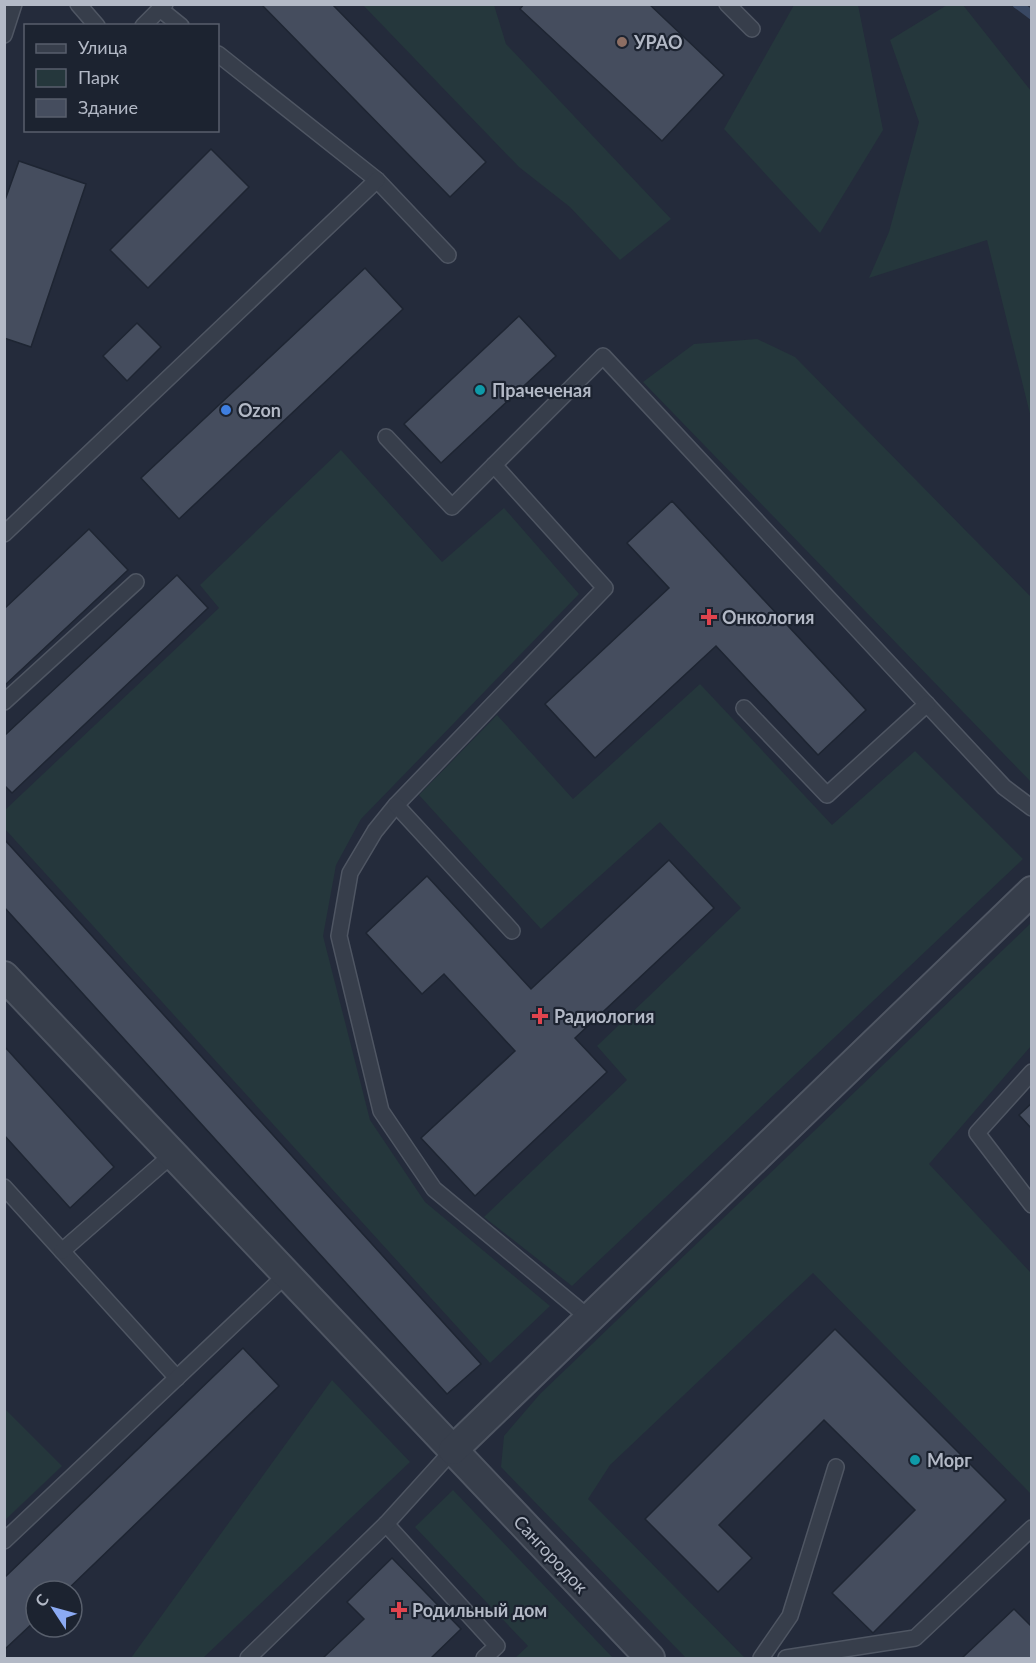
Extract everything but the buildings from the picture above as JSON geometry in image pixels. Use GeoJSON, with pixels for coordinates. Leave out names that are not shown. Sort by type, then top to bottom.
{"type":"FeatureCollection","features":[{"type":"Feature","properties":{"kind":"street"},"geometry":{"type":"LineString","coordinates":[[453,1450],[1032,891]]}},
{"type":"Feature","properties":{"kind":"street","name":"Сангородок"},"geometry":{"type":"LineString","coordinates":[[4,976],[650,1659]]}},
{"type":"Feature","properties":{"kind":"lane"},"geometry":{"type":"LineString","coordinates":[[4,35],[15,4]]}},
{"type":"Feature","properties":{"kind":"lane"},"geometry":{"type":"LineString","coordinates":[[78,4],[95,24]]}},
{"type":"Feature","properties":{"kind":"lane"},"geometry":{"type":"LineString","coordinates":[[727,4],[752,29]]}},
{"type":"Feature","properties":{"kind":"lane"},"geometry":{"type":"LineString","coordinates":[[145,24],[163,7],[179,24]]}},
{"type":"Feature","properties":{"kind":"lane"},"geometry":{"type":"LineString","coordinates":[[219,55],[377,180],[448,255]]}},
{"type":"Feature","properties":{"kind":"lane"},"geometry":{"type":"LineString","coordinates":[[4,534],[377,180]]}},
{"type":"Feature","properties":{"kind":"lane"},"geometry":{"type":"LineString","coordinates":[[386,437],[452,507],[603,356],[1004,787],[1032,808]]}},
{"type":"Feature","properties":{"kind":"lane"},"geometry":{"type":"LineString","coordinates":[[494,465],[605,588],[396,804],[375,831],[350,873],[339,936],[381,1111],[434,1189],[589,1318]]}},
{"type":"Feature","properties":{"kind":"lane"},"geometry":{"type":"LineString","coordinates":[[4,702],[136,582]]}},
{"type":"Feature","properties":{"kind":"lane"},"geometry":{"type":"LineString","coordinates":[[744,708],[827,795],[927,704]]}},
{"type":"Feature","properties":{"kind":"lane"},"geometry":{"type":"LineString","coordinates":[[396,804],[512,931]]}},
{"type":"Feature","properties":{"kind":"lane"},"geometry":{"type":"LineString","coordinates":[[1032,1072],[977,1133],[1032,1205]]}},
{"type":"Feature","properties":{"kind":"lane"},"geometry":{"type":"LineString","coordinates":[[62,1251],[173,1154]]}},
{"type":"Feature","properties":{"kind":"lane"},"geometry":{"type":"LineString","coordinates":[[4,1187],[177,1378]]}},
{"type":"Feature","properties":{"kind":"lane"},"geometry":{"type":"LineString","coordinates":[[4,1540],[287,1274]]}},
{"type":"Feature","properties":{"kind":"lane"},"geometry":{"type":"LineString","coordinates":[[248,1659],[386,1524],[453,1450]]}},
{"type":"Feature","properties":{"kind":"lane"},"geometry":{"type":"LineString","coordinates":[[761,1659],[790,1616],[836,1467]]}},
{"type":"Feature","properties":{"kind":"lane"},"geometry":{"type":"LineString","coordinates":[[386,1524],[497,1646],[484,1659]]}},
{"type":"Feature","properties":{"kind":"lane"},"geometry":{"type":"LineString","coordinates":[[786,1659],[915,1638],[1032,1528]]}},
{"type":"Feature","properties":{"kind":"green space"},"geometry":{"type":"Polygon","coordinates":[[[363,5],[494,5],[506,44],[671,219],[620,260],[570,207],[519,167],[363,5]]]}},
{"type":"Feature","properties":{"kind":"green space"},"geometry":{"type":"Polygon","coordinates":[[[794,5],[858,5],[883,130],[820,233],[724,129],[794,5]]]}},
{"type":"Feature","properties":{"kind":"green space"},"geometry":{"type":"Polygon","coordinates":[[[947,5],[963,5],[1031,91],[1031,418],[987,240],[869,278],[889,232],[919,122],[890,40],[947,5]]]}},
{"type":"Feature","properties":{"kind":"green space"},"geometry":{"type":"Polygon","coordinates":[[[757,339],[795,357],[1031,597],[1031,782],[643,382],[694,344],[757,339]]]}},
{"type":"Feature","properties":{"kind":"green space"},"geometry":{"type":"Polygon","coordinates":[[[341,450],[442,562],[504,508],[579,594],[361,819],[336,865],[323,936],[370,1120],[425,1202],[550,1306],[490,1363],[5,829],[5,810],[219,608],[200,585],[341,450]]]}},
{"type":"Feature","properties":{"kind":"green space"},"geometry":{"type":"Polygon","coordinates":[[[700,684],[832,825],[915,751],[1023,859],[572,1286],[484,1217],[627,1080],[597,1046],[741,908],[660,822],[541,929],[419,795],[497,715],[573,799],[700,684]]]}},
{"type":"Feature","properties":{"kind":"green space"},"geometry":{"type":"Polygon","coordinates":[[[1031,923],[1031,1046],[929,1164],[1031,1273],[1031,1494],[813,1273],[610,1465],[588,1499],[745,1658],[686,1658],[501,1467],[504,1436],[540,1394],[1031,923]]]}},
{"type":"Feature","properties":{"kind":"green space"},"geometry":{"type":"Polygon","coordinates":[[[332,1380],[410,1462],[203,1658],[131,1658],[332,1380]]]}},
{"type":"Feature","properties":{"kind":"green space"},"geometry":{"type":"Polygon","coordinates":[[[5,1409],[62,1466],[5,1520],[5,1409]]]}},
{"type":"Feature","properties":{"kind":"green space"},"geometry":{"type":"Polygon","coordinates":[[[453,1490],[613,1658],[515,1658],[528,1646],[415,1527],[453,1490]]]}},
{"type":"Feature","properties":{"kind":"waterway"},"geometry":{"type":"LineString","coordinates":[[1017,4],[1032,15]]}},
{"type":"Feature","properties":{"kind":"place","name":"УРАО"},"geometry":{"type":"Point","coordinates":[622,42]}},
{"type":"Feature","properties":{"kind":"place","name":"Прачеченая"},"geometry":{"type":"Point","coordinates":[480,390]}},
{"type":"Feature","properties":{"kind":"place","name":"Ozon"},"geometry":{"type":"Point","coordinates":[226,410]}},
{"type":"Feature","properties":{"kind":"place","name":"Онкология"},"geometry":{"type":"Point","coordinates":[709,617]}},
{"type":"Feature","properties":{"kind":"place","name":"Радиология"},"geometry":{"type":"Point","coordinates":[540,1016]}},
{"type":"Feature","properties":{"kind":"place","name":"Морг"},"geometry":{"type":"Point","coordinates":[915,1460]}},
{"type":"Feature","properties":{"kind":"place","name":"Родильный дом"},"geometry":{"type":"Point","coordinates":[399,1610]}}]}
